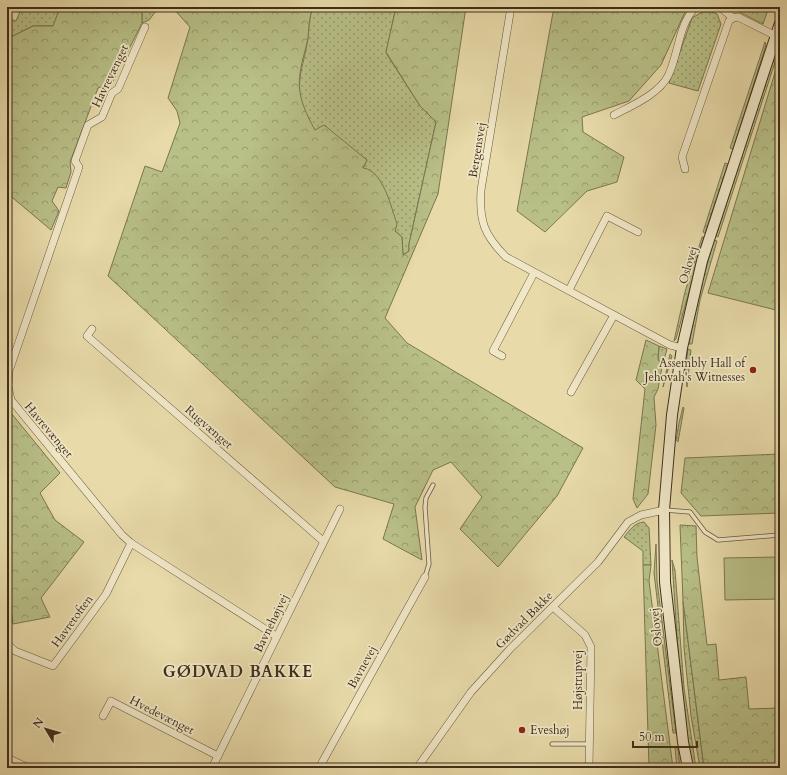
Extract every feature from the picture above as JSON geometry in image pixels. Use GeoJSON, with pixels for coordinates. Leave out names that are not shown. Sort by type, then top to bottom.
{"type":"FeatureCollection","features":[{"type":"Feature","properties":{"kind":"street","name":"Bergensvej"},"geometry":{"type":"LineString","coordinates":[[511,7],[481,190],[480,210],[485,230],[494,245],[506,257],[670,345],[682,348]]}},
{"type":"Feature","properties":{"kind":"street"},"geometry":{"type":"LineString","coordinates":[[614,115],[646,98],[668,76],[688,16],[696,7]]}},
{"type":"Feature","properties":{"kind":"street"},"geometry":{"type":"LineString","coordinates":[[720,7],[733,18],[738,18],[776,36]]}},
{"type":"Feature","properties":{"kind":"street"},"geometry":{"type":"LineString","coordinates":[[685,169],[682,157],[728,21],[733,18]]}},
{"type":"Feature","properties":{"kind":"street","name":"Oslovej"},"geometry":{"type":"LineString","coordinates":[[688,768],[683,742],[667,605],[664,510],[672,415],[682,348],[702,261],[780,23]]}},
{"type":"Feature","properties":{"kind":"street","name":"Havrevænget"},"geometry":{"type":"LineString","coordinates":[[145,27],[128,69],[118,89],[112,93],[102,117],[88,125],[75,161],[78,167],[9,370],[8,386],[11,400],[17,410],[122,535],[131,543],[276,636]]}},
{"type":"Feature","properties":{"kind":"street"},"geometry":{"type":"LineString","coordinates":[[569,290],[607,216],[638,232]]}},
{"type":"Feature","properties":{"kind":"street"},"geometry":{"type":"LineString","coordinates":[[502,356],[493,351],[534,273]]}},
{"type":"Feature","properties":{"kind":"street"},"geometry":{"type":"LineString","coordinates":[[571,392],[614,315]]}},
{"type":"Feature","properties":{"kind":"street","name":"Rugvænget"},"geometry":{"type":"LineString","coordinates":[[92,329],[87,336],[322,541]]}},
{"type":"Feature","properties":{"kind":"street","name":"Bavnehøjvej"},"geometry":{"type":"LineString","coordinates":[[212,768],[322,541],[340,509]]}},
{"type":"Feature","properties":{"kind":"street","name":"Gødvad Bakke"},"geometry":{"type":"LineString","coordinates":[[417,768],[471,692],[510,649],[598,562],[628,522],[641,514],[664,510]]}},
{"type":"Feature","properties":{"kind":"street","name":"Havretoften"},"geometry":{"type":"LineString","coordinates":[[7,644],[15,651],[53,666],[106,594],[131,543]]}},
{"type":"Feature","properties":{"kind":"street","name":"Bavnevej"},"geometry":{"type":"LineString","coordinates":[[319,768],[425,577]]}},
{"type":"Feature","properties":{"kind":"street","name":"Højstrupvej"},"geometry":{"type":"LineString","coordinates":[[553,607],[585,635],[591,647],[589,768]]}},
{"type":"Feature","properties":{"kind":"street","name":"Hvedevænget"},"geometry":{"type":"LineString","coordinates":[[103,716],[111,701],[218,756]]}},
{"type":"Feature","properties":{"kind":"street","name":"Oslovej"},"geometry":{"type":"LineString","coordinates":[[683,742],[683,768]]}},
{"type":"Feature","properties":{"kind":"street"},"geometry":{"type":"LineString","coordinates":[[7,758],[29,768]]}},
{"type":"Feature","properties":{"kind":"lane"},"geometry":{"type":"LineString","coordinates":[[425,577],[429,564],[425,507],[426,498],[433,485]]}},
{"type":"Feature","properties":{"kind":"lane"},"geometry":{"type":"LineString","coordinates":[[664,510],[690,512],[705,532],[718,540],[778,535]]}},
{"type":"Feature","properties":{"kind":"lane"},"geometry":{"type":"LineString","coordinates":[[552,744],[589,744]]}},
{"type":"Feature","properties":{"kind":"green space"},"geometry":{"type":"Polygon","coordinates":[[[22,7],[60,7],[54,26],[33,26],[9,38],[7,44],[7,18],[16,21],[22,7]]]}},
{"type":"Feature","properties":{"kind":"green space"},"geometry":{"type":"Polygon","coordinates":[[[60,7],[133,7],[142,13],[142,23],[112,83],[98,88],[70,162],[71,172],[66,188],[58,187],[52,201],[59,211],[51,230],[7,193],[7,44],[9,38],[33,26],[53,26],[60,7]]]}},
{"type":"Feature","properties":{"kind":"green space"},"geometry":{"type":"Polygon","coordinates":[[[133,7],[159,7],[149,20],[142,23],[142,13],[133,7]]]}},
{"type":"Feature","properties":{"kind":"green space"},"geometry":{"type":"Polygon","coordinates":[[[172,7],[313,7],[299,82],[305,110],[315,130],[324,125],[367,160],[363,168],[370,170],[376,175],[389,199],[397,224],[395,231],[402,237],[403,255],[409,251],[409,244],[436,122],[420,106],[386,52],[396,7],[466,7],[438,194],[385,318],[407,343],[583,448],[557,496],[498,567],[460,529],[482,497],[451,462],[433,470],[415,507],[422,560],[383,539],[394,504],[335,487],[108,276],[145,166],[162,172],[180,123],[177,111],[168,98],[190,27],[172,7]]]}},
{"type":"Feature","properties":{"kind":"green space"},"geometry":{"type":"Polygon","coordinates":[[[313,7],[396,7],[386,53],[420,106],[436,122],[409,244],[409,251],[403,255],[402,237],[395,231],[363,168],[367,160],[316,131],[311,125],[303,107],[299,87],[313,7]]]}},
{"type":"Feature","properties":{"kind":"green space"},"geometry":{"type":"Polygon","coordinates":[[[554,7],[690,7],[685,12],[661,65],[629,101],[582,117],[583,132],[624,157],[617,182],[587,191],[545,232],[517,211],[554,7]]]}},
{"type":"Feature","properties":{"kind":"green space"},"geometry":{"type":"Polygon","coordinates":[[[729,7],[769,7],[763,24],[729,7]]]}},
{"type":"Feature","properties":{"kind":"green space"},"geometry":{"type":"Polygon","coordinates":[[[702,12],[717,14],[721,24],[698,91],[669,83],[692,18],[702,12]]]}},
{"type":"Feature","properties":{"kind":"green space"},"geometry":{"type":"Polygon","coordinates":[[[780,38],[780,47],[718,237],[716,236],[780,38]]]}},
{"type":"Feature","properties":{"kind":"green space"},"geometry":{"type":"Polygon","coordinates":[[[765,42],[766,45],[733,149],[730,148],[765,42]]]}},
{"type":"Feature","properties":{"kind":"green space"},"geometry":{"type":"Polygon","coordinates":[[[780,56],[780,311],[708,293],[780,56]]]}},
{"type":"Feature","properties":{"kind":"green space"},"geometry":{"type":"Polygon","coordinates":[[[725,163],[728,164],[705,233],[703,232],[725,163]]]}},
{"type":"Feature","properties":{"kind":"green space"},"geometry":{"type":"Polygon","coordinates":[[[702,237],[704,237],[676,339],[674,341],[685,292],[702,237]]]}},
{"type":"Feature","properties":{"kind":"green space"},"geometry":{"type":"Polygon","coordinates":[[[714,240],[717,241],[700,300],[692,344],[689,344],[699,294],[714,240]]]}},
{"type":"Feature","properties":{"kind":"green space"},"geometry":{"type":"Polygon","coordinates":[[[646,340],[659,346],[658,359],[662,367],[658,389],[654,397],[656,425],[648,494],[637,508],[633,499],[645,389],[636,380],[646,340]]]}},
{"type":"Feature","properties":{"kind":"green space"},"geometry":{"type":"Polygon","coordinates":[[[659,346],[667,349],[662,367],[658,359],[659,346]]]}},
{"type":"Feature","properties":{"kind":"green space"},"geometry":{"type":"Polygon","coordinates":[[[688,349],[691,350],[687,387],[685,371],[688,349]]]}},
{"type":"Feature","properties":{"kind":"green space"},"geometry":{"type":"Polygon","coordinates":[[[670,354],[672,356],[663,387],[670,354]]]}},
{"type":"Feature","properties":{"kind":"green space"},"geometry":{"type":"Polygon","coordinates":[[[683,407],[684,408],[678,442],[676,440],[683,407]]]}},
{"type":"Feature","properties":{"kind":"green space"},"geometry":{"type":"Polygon","coordinates":[[[7,408],[60,473],[40,493],[55,520],[84,542],[41,598],[50,617],[13,624],[7,578],[7,408]]]}},
{"type":"Feature","properties":{"kind":"green space"},"geometry":{"type":"Polygon","coordinates":[[[780,454],[780,513],[701,516],[681,493],[685,458],[780,454]]]}},
{"type":"Feature","properties":{"kind":"green space"},"geometry":{"type":"Polygon","coordinates":[[[644,522],[649,528],[651,565],[643,565],[643,551],[624,537],[635,525],[644,522]]]}},
{"type":"Feature","properties":{"kind":"green space"},"geometry":{"type":"Polygon","coordinates":[[[680,525],[696,526],[697,557],[707,645],[716,644],[719,680],[746,677],[749,709],[780,708],[780,768],[704,768],[683,601],[680,525]]]}},
{"type":"Feature","properties":{"kind":"green space"},"geometry":{"type":"Polygon","coordinates":[[[656,544],[657,581],[676,733],[673,733],[654,573],[656,544]]]}},
{"type":"Feature","properties":{"kind":"green space"},"geometry":{"type":"Polygon","coordinates":[[[780,557],[780,599],[725,600],[724,558],[780,557]]]}},
{"type":"Feature","properties":{"kind":"green space"},"geometry":{"type":"Polygon","coordinates":[[[672,560],[675,570],[684,688],[696,768],[691,768],[680,683],[672,560]]]}},
{"type":"Feature","properties":{"kind":"green space"},"geometry":{"type":"Polygon","coordinates":[[[643,565],[651,565],[649,581],[673,768],[649,768],[643,565]]]}},
{"type":"Feature","properties":{"kind":"green space"},"geometry":{"type":"Polygon","coordinates":[[[683,601],[704,768],[700,768],[691,716],[684,648],[683,601]]]}},
{"type":"Feature","properties":{"kind":"green space"},"geometry":{"type":"Polygon","coordinates":[[[675,748],[678,748],[680,768],[677,768],[675,748]]]}},
{"type":"Feature","properties":{"kind":"place","name":"Assembly Hall of Jehovah's Witnesses"},"geometry":{"type":"Point","coordinates":[753,370]}},
{"type":"Feature","properties":{"kind":"place","name":"Eveshøj"},"geometry":{"type":"Point","coordinates":[522,730]}},
{"type":"Feature","properties":{"kind":"district","name":"GØDVAD BAKKE"},"geometry":{"type":"Point","coordinates":[238,672]}}]}
